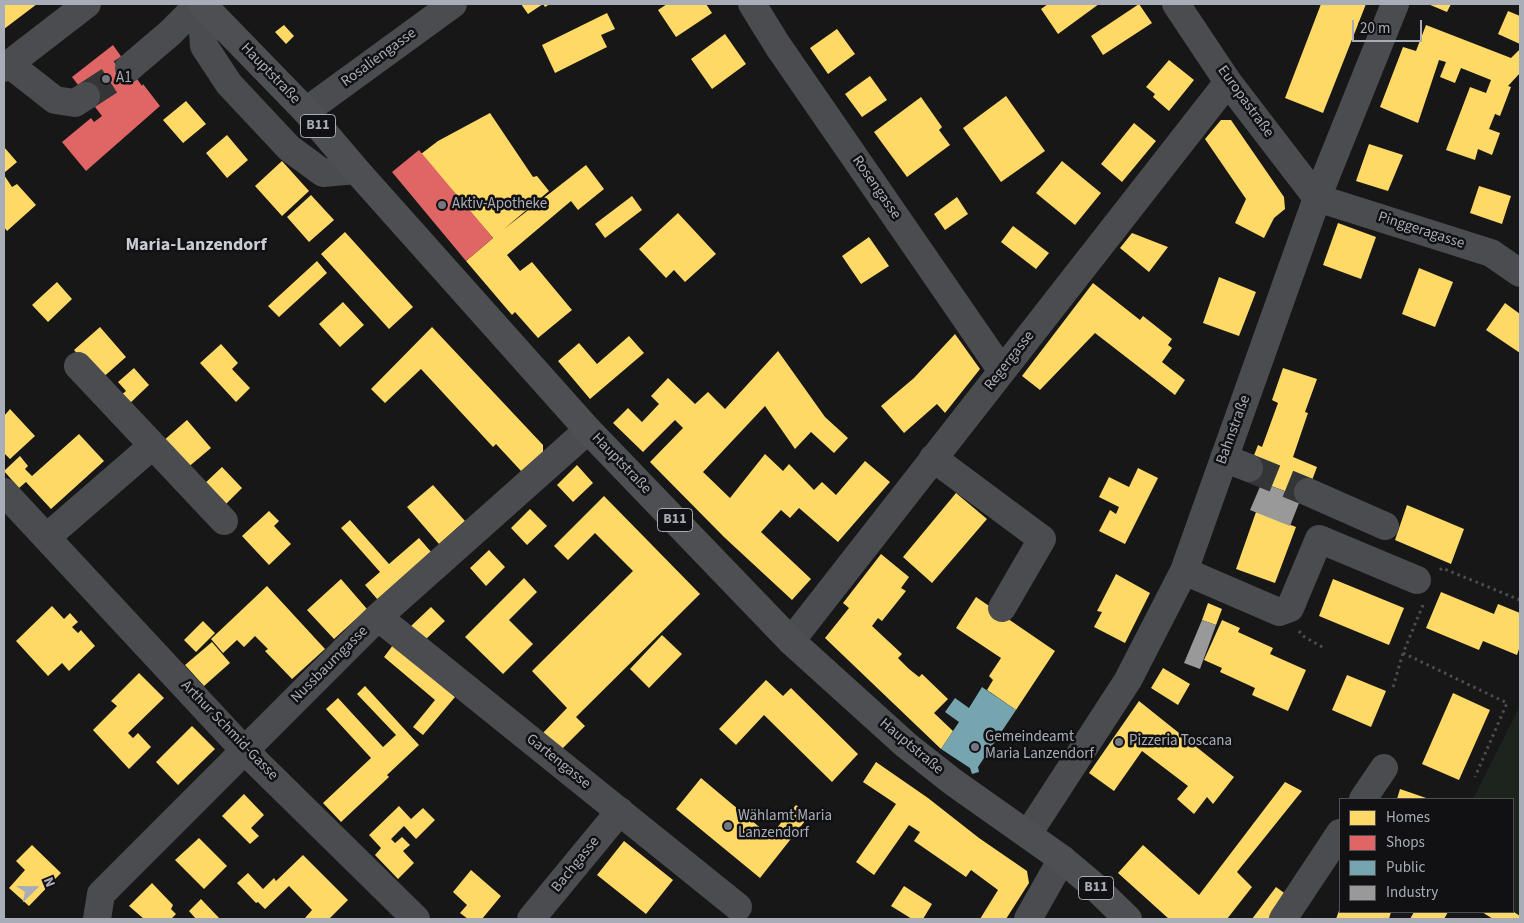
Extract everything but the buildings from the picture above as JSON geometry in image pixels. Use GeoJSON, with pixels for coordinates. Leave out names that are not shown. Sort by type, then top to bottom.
{"type":"FeatureCollection","features":[{"type":"Feature","properties":{"kind":"main road","name":"Hauptstraße"},"geometry":{"type":"LineString","coordinates":[[200,4],[306,112],[588,430],[791,640],[906,745],[953,782],[1062,859],[1093,885],[1128,919]]}},
{"type":"Feature","properties":{"kind":"street"},"geometry":{"type":"LineString","coordinates":[[86,96],[75,104],[55,100],[7,66],[87,4]]}},
{"type":"Feature","properties":{"kind":"street"},"geometry":{"type":"LineString","coordinates":[[129,68],[200,4]]}},
{"type":"Feature","properties":{"kind":"street"},"geometry":{"type":"LineString","coordinates":[[200,4],[204,46],[229,84],[289,148],[323,173],[356,170]]}},
{"type":"Feature","properties":{"kind":"street","name":"Rosaliengasse"},"geometry":{"type":"LineString","coordinates":[[306,112],[453,4]]}},
{"type":"Feature","properties":{"kind":"street","name":"Rosengasse"},"geometry":{"type":"LineString","coordinates":[[752,4],[784,54],[1002,371]]}},
{"type":"Feature","properties":{"kind":"street","name":"Europastraße"},"geometry":{"type":"LineString","coordinates":[[1176,4],[1228,82],[1317,198]]}},
{"type":"Feature","properties":{"kind":"street","name":"Bahnstraße"},"geometry":{"type":"LineString","coordinates":[[1028,834],[1128,680],[1237,463],[1317,198],[1395,4]]}},
{"type":"Feature","properties":{"kind":"street","name":"Regergasse"},"geometry":{"type":"LineString","coordinates":[[791,640],[1228,82]]}},
{"type":"Feature","properties":{"kind":"street","name":"Pinggeragasse"},"geometry":{"type":"LineString","coordinates":[[1317,198],[1491,253],[1520,273]]}},
{"type":"Feature","properties":{"kind":"street"},"geometry":{"type":"LineString","coordinates":[[78,366],[224,521]]}},
{"type":"Feature","properties":{"kind":"street","name":"Nussbaumgasse"},"geometry":{"type":"LineString","coordinates":[[97,919],[101,894],[244,750],[378,618],[588,430]]}},
{"type":"Feature","properties":{"kind":"street"},"geometry":{"type":"LineString","coordinates":[[48,538],[152,446]]}},
{"type":"Feature","properties":{"kind":"street"},"geometry":{"type":"LineString","coordinates":[[933,458],[1042,539],[1002,608]]}},
{"type":"Feature","properties":{"kind":"street","name":"Arthur Schmid-Gasse"},"geometry":{"type":"LineString","coordinates":[[4,492],[244,750],[416,919]]}},
{"type":"Feature","properties":{"kind":"street"},"geometry":{"type":"LineString","coordinates":[[1308,492],[1385,526]]}},
{"type":"Feature","properties":{"kind":"street"},"geometry":{"type":"LineString","coordinates":[[1184,571],[1278,612],[1290,608],[1319,539],[1424,582]]}},
{"type":"Feature","properties":{"kind":"street","name":"Gartengasse"},"geometry":{"type":"LineString","coordinates":[[378,618],[738,907]]}},
{"type":"Feature","properties":{"kind":"street"},"geometry":{"type":"LineString","coordinates":[[1364,798],[1384,768]]}},
{"type":"Feature","properties":{"kind":"street","name":"Bachgasse"},"geometry":{"type":"LineString","coordinates":[[531,919],[620,811]]}},
{"type":"Feature","properties":{"kind":"street"},"geometry":{"type":"LineString","coordinates":[[1283,919],[1339,835]]}},
{"type":"Feature","properties":{"kind":"street"},"geometry":{"type":"LineString","coordinates":[[1028,919],[1062,859]]}},
{"type":"Feature","properties":{"kind":"path"},"geometry":{"type":"LineString","coordinates":[[1393,687],[1424,582],[1442,568],[1520,600]]}},
{"type":"Feature","properties":{"kind":"path"},"geometry":{"type":"LineString","coordinates":[[1403,653],[1507,703],[1475,777]]}},
{"type":"Feature","properties":{"kind":"shaded area"},"geometry":{"type":"Polygon","coordinates":[[[1520,706],[1520,916],[1514,912],[1514,798],[1474,798],[1520,706]]]}},
{"type":"Feature","properties":{"kind":"tunnel"},"geometry":{"type":"LineString","coordinates":[[86,96],[129,68]]}},
{"type":"Feature","properties":{"kind":"tunnel"},"geometry":{"type":"LineString","coordinates":[[1249,468],[1308,492]]}},
{"type":"Feature","properties":{"kind":"place","name":"A1"},"geometry":{"type":"Point","coordinates":[106,79]}},
{"type":"Feature","properties":{"kind":"place","name":"Aktiv-Apotheke"},"geometry":{"type":"Point","coordinates":[442,205]}},
{"type":"Feature","properties":{"kind":"place","name":"Pizzeria Toscana"},"geometry":{"type":"Point","coordinates":[1119,742]}},
{"type":"Feature","properties":{"kind":"place","name":"Gemeindeamt Maria Lanzendorf"},"geometry":{"type":"Point","coordinates":[975,747]}},
{"type":"Feature","properties":{"kind":"place","name":"Wählamt Maria Lanzendorf"},"geometry":{"type":"Point","coordinates":[728,826]}},
{"type":"Feature","properties":{"kind":"district","name":"Maria-Lanzendorf"},"geometry":{"type":"Point","coordinates":[196,246]}}]}
